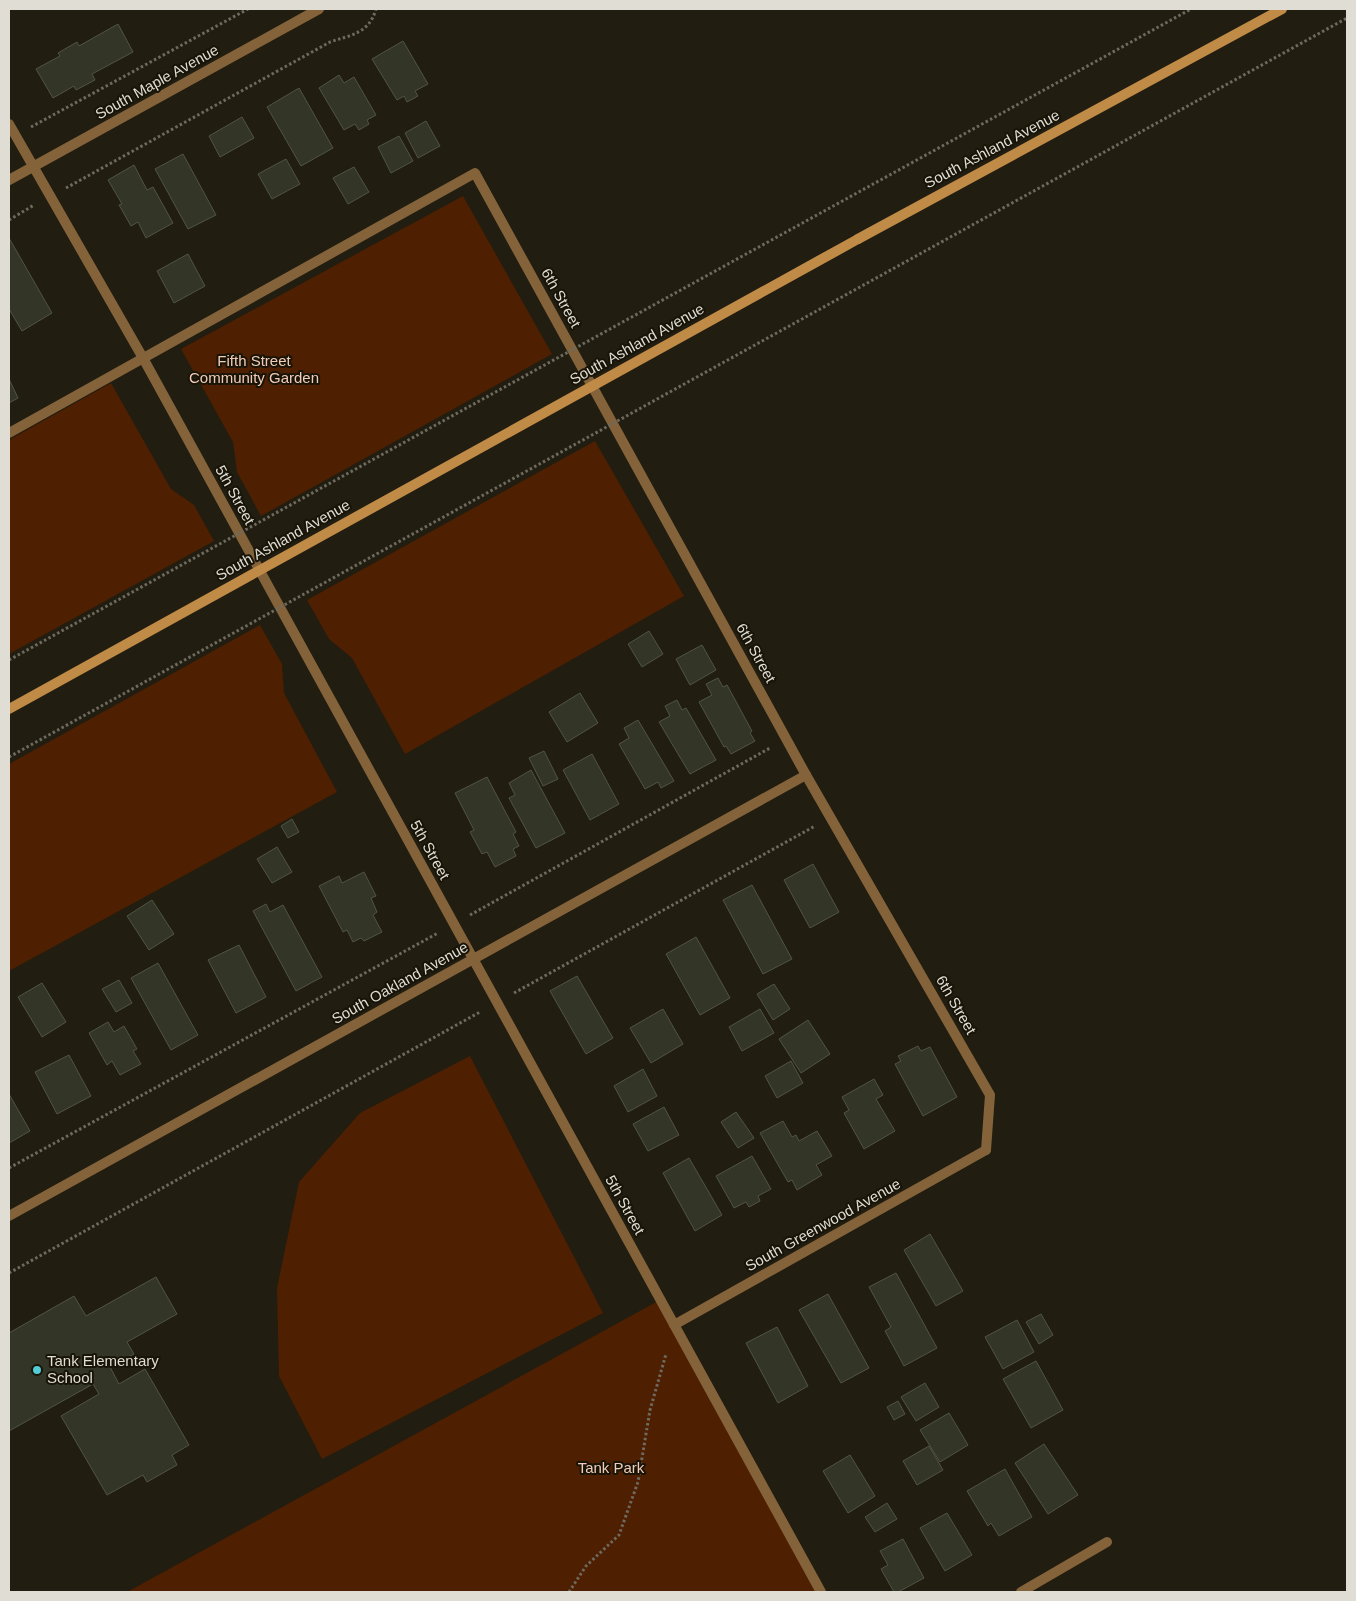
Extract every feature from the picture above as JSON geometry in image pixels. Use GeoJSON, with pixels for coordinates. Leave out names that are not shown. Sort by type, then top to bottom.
{"type":"FeatureCollection","features":[{"type":"Feature","properties":{"kind":"main road","name":"South Ashland Avenue"},"geometry":{"type":"LineString","coordinates":[[9,709],[858,239],[1282,9]]}},
{"type":"Feature","properties":{"kind":"street","name":"South Maple Avenue"},"geometry":{"type":"LineString","coordinates":[[9,180],[319,9]]}},
{"type":"Feature","properties":{"kind":"street","name":"5th Street"},"geometry":{"type":"LineString","coordinates":[[9,124],[32,168],[143,358],[821,1592]]}},
{"type":"Feature","properties":{"kind":"street","name":"6th Street"},"geometry":{"type":"LineString","coordinates":[[143,358],[475,174],[806,775],[990,1095],[986,1150]]}},
{"type":"Feature","properties":{"kind":"street"},"geometry":{"type":"LineString","coordinates":[[9,433],[143,358]]}},
{"type":"Feature","properties":{"kind":"street","name":"South Oakland Avenue"},"geometry":{"type":"LineString","coordinates":[[9,1216],[806,775]]}},
{"type":"Feature","properties":{"kind":"street","name":"South Greenwood Avenue"},"geometry":{"type":"LineString","coordinates":[[674,1325],[986,1150]]}},
{"type":"Feature","properties":{"kind":"street"},"geometry":{"type":"LineString","coordinates":[[1021,1592],[1107,1542]]}},
{"type":"Feature","properties":{"kind":"path"},"geometry":{"type":"LineString","coordinates":[[15,136],[248,9]]}},
{"type":"Feature","properties":{"kind":"path"},"geometry":{"type":"LineString","coordinates":[[9,220],[330,42],[355,35],[370,22],[376,9]]}},
{"type":"Feature","properties":{"kind":"path"},"geometry":{"type":"LineString","coordinates":[[9,660],[1191,9]]}},
{"type":"Feature","properties":{"kind":"path"},"geometry":{"type":"LineString","coordinates":[[9,757],[1347,18]]}},
{"type":"Feature","properties":{"kind":"path"},"geometry":{"type":"LineString","coordinates":[[9,1168],[786,739]]}},
{"type":"Feature","properties":{"kind":"path"},"geometry":{"type":"LineString","coordinates":[[9,1272],[830,817]]}},
{"type":"Feature","properties":{"kind":"path"},"geometry":{"type":"LineString","coordinates":[[569,1592],[586,1566],[619,1535],[638,1482],[650,1410],[674,1325]]}},
{"type":"Feature","properties":{"kind":"green space","name":"Fifth Street Community Garden"},"geometry":{"type":"Polygon","coordinates":[[[463,196],[552,354],[261,516],[237,472],[233,442],[181,349],[463,196]]]}},
{"type":"Feature","properties":{"kind":"green space"},"geometry":{"type":"Polygon","coordinates":[[[111,383],[171,489],[194,505],[214,541],[9,654],[9,440],[111,383]]]}},
{"type":"Feature","properties":{"kind":"green space"},"geometry":{"type":"Polygon","coordinates":[[[595,441],[684,596],[405,754],[352,658],[329,639],[307,600],[595,441]]]}},
{"type":"Feature","properties":{"kind":"green space"},"geometry":{"type":"Polygon","coordinates":[[[260,625],[282,664],[284,693],[337,792],[9,971],[9,764],[260,625]]]}},
{"type":"Feature","properties":{"kind":"green space"},"geometry":{"type":"Polygon","coordinates":[[[470,1056],[603,1313],[322,1459],[279,1376],[277,1288],[299,1182],[360,1113],[470,1056]]]}},
{"type":"Feature","properties":{"kind":"green space","name":"Tank Park"},"geometry":{"type":"Polygon","coordinates":[[[660,1300],[821,1592],[127,1592],[660,1300]]]}},
{"type":"Feature","properties":{"kind":"building"},"geometry":{"type":"Polygon","coordinates":[[[118,24],[133,52],[92,74],[95,80],[76,90],[74,86],[53,98],[36,69],[60,56],[58,53],[77,42],[79,46],[118,24]]]}},
{"type":"Feature","properties":{"kind":"building"},"geometry":{"type":"Polygon","coordinates":[[[403,41],[428,84],[415,91],[418,96],[407,102],[404,96],[397,100],[372,59],[403,41]]]}},
{"type":"Feature","properties":{"kind":"building"},"geometry":{"type":"Polygon","coordinates":[[[339,75],[344,83],[354,77],[376,115],[367,120],[369,124],[359,130],[355,124],[344,130],[319,88],[339,75]]]}},
{"type":"Feature","properties":{"kind":"building"},"geometry":{"type":"Polygon","coordinates":[[[299,88],[333,148],[301,166],[267,107],[299,88]]]}},
{"type":"Feature","properties":{"kind":"building"},"geometry":{"type":"Polygon","coordinates":[[[242,117],[254,138],[220,157],[209,136],[242,117]]]}},
{"type":"Feature","properties":{"kind":"building"},"geometry":{"type":"Polygon","coordinates":[[[426,121],[440,146],[418,158],[405,133],[426,121]]]}},
{"type":"Feature","properties":{"kind":"building"},"geometry":{"type":"Polygon","coordinates":[[[399,136],[413,161],[391,173],[378,147],[399,136]]]}},
{"type":"Feature","properties":{"kind":"building"},"geometry":{"type":"Polygon","coordinates":[[[183,154],[216,215],[188,229],[155,169],[183,154]]]}},
{"type":"Feature","properties":{"kind":"building"},"geometry":{"type":"Polygon","coordinates":[[[286,159],[300,184],[272,199],[258,174],[286,159]]]}},
{"type":"Feature","properties":{"kind":"building"},"geometry":{"type":"Polygon","coordinates":[[[134,165],[147,190],[153,187],[173,223],[146,238],[138,222],[131,226],[119,205],[122,204],[108,180],[134,165]]]}},
{"type":"Feature","properties":{"kind":"building"},"geometry":{"type":"Polygon","coordinates":[[[354,167],[369,192],[348,204],[333,178],[354,167]]]}},
{"type":"Feature","properties":{"kind":"building"},"geometry":{"type":"Polygon","coordinates":[[[9,238],[52,313],[22,331],[9,309],[9,238]]]}},
{"type":"Feature","properties":{"kind":"building"},"geometry":{"type":"Polygon","coordinates":[[[188,254],[205,286],[174,303],[157,271],[188,254]]]}},
{"type":"Feature","properties":{"kind":"building"},"geometry":{"type":"Polygon","coordinates":[[[9,379],[18,398],[9,403],[9,379]]]}},
{"type":"Feature","properties":{"kind":"building"},"geometry":{"type":"Polygon","coordinates":[[[649,631],[663,654],[642,667],[628,644],[649,631]]]}},
{"type":"Feature","properties":{"kind":"building"},"geometry":{"type":"Polygon","coordinates":[[[702,645],[716,670],[690,685],[676,659],[702,645]]]}},
{"type":"Feature","properties":{"kind":"building"},"geometry":{"type":"Polygon","coordinates":[[[718,678],[723,687],[727,685],[752,731],[750,733],[755,741],[731,754],[726,746],[724,747],[699,702],[712,695],[706,684],[718,678]]]}},
{"type":"Feature","properties":{"kind":"building"},"geometry":{"type":"Polygon","coordinates":[[[580,693],[598,723],[567,742],[549,712],[580,693]]]}},
{"type":"Feature","properties":{"kind":"building"},"geometry":{"type":"Polygon","coordinates":[[[677,700],[682,710],[686,708],[716,760],[690,774],[659,722],[670,716],[665,706],[677,700]]]}},
{"type":"Feature","properties":{"kind":"building"},"geometry":{"type":"Polygon","coordinates":[[[638,720],[674,781],[661,788],[658,782],[645,789],[619,744],[629,738],[624,728],[638,720]]]}},
{"type":"Feature","properties":{"kind":"building"},"geometry":{"type":"Polygon","coordinates":[[[544,751],[558,779],[543,786],[529,758],[544,751]]]}},
{"type":"Feature","properties":{"kind":"building"},"geometry":{"type":"Polygon","coordinates":[[[592,754],[619,804],[590,820],[563,770],[592,754]]]}},
{"type":"Feature","properties":{"kind":"building"},"geometry":{"type":"Polygon","coordinates":[[[531,770],[565,833],[536,848],[509,798],[515,795],[509,783],[531,770]]]}},
{"type":"Feature","properties":{"kind":"building"},"geometry":{"type":"Polygon","coordinates":[[[487,777],[516,832],[513,834],[519,846],[513,849],[516,856],[495,867],[487,852],[482,854],[470,832],[474,830],[455,793],[487,777]]]}},
{"type":"Feature","properties":{"kind":"building"},"geometry":{"type":"Polygon","coordinates":[[[292,819],[299,832],[288,838],[281,826],[292,819]]]}},
{"type":"Feature","properties":{"kind":"building"},"geometry":{"type":"Polygon","coordinates":[[[277,847],[292,872],[272,883],[257,859],[277,847]]]}},
{"type":"Feature","properties":{"kind":"building"},"geometry":{"type":"Polygon","coordinates":[[[813,864],[839,912],[810,928],[784,880],[813,864]]]}},
{"type":"Feature","properties":{"kind":"building"},"geometry":{"type":"Polygon","coordinates":[[[364,872],[376,896],[371,898],[377,912],[373,915],[382,932],[364,941],[361,938],[353,942],[347,930],[343,932],[319,886],[339,876],[342,883],[364,872]]]}},
{"type":"Feature","properties":{"kind":"building"},"geometry":{"type":"Polygon","coordinates":[[[752,885],[792,959],[763,974],[723,900],[752,885]]]}},
{"type":"Feature","properties":{"kind":"building"},"geometry":{"type":"Polygon","coordinates":[[[152,900],[174,934],[149,950],[127,916],[152,900]]]}},
{"type":"Feature","properties":{"kind":"building"},"geometry":{"type":"Polygon","coordinates":[[[266,904],[270,912],[283,905],[322,977],[296,991],[253,911],[266,904]]]}},
{"type":"Feature","properties":{"kind":"building"},"geometry":{"type":"Polygon","coordinates":[[[696,937],[730,998],[700,1015],[666,954],[696,937]]]}},
{"type":"Feature","properties":{"kind":"building"},"geometry":{"type":"Polygon","coordinates":[[[239,945],[266,997],[236,1013],[208,960],[239,945]]]}},
{"type":"Feature","properties":{"kind":"building"},"geometry":{"type":"Polygon","coordinates":[[[158,963],[198,1035],[171,1050],[131,978],[158,963]]]}},
{"type":"Feature","properties":{"kind":"building"},"geometry":{"type":"Polygon","coordinates":[[[577,976],[613,1038],[586,1054],[550,991],[577,976]]]}},
{"type":"Feature","properties":{"kind":"building"},"geometry":{"type":"Polygon","coordinates":[[[119,980],[132,1003],[116,1012],[102,989],[119,980]]]}},
{"type":"Feature","properties":{"kind":"building"},"geometry":{"type":"Polygon","coordinates":[[[42,983],[66,1022],[42,1037],[18,997],[42,983]]]}},
{"type":"Feature","properties":{"kind":"building"},"geometry":{"type":"Polygon","coordinates":[[[774,984],[790,1009],[773,1020],[757,994],[774,984]]]}},
{"type":"Feature","properties":{"kind":"building"},"geometry":{"type":"Polygon","coordinates":[[[663,1009],[683,1044],[651,1063],[630,1028],[663,1009]]]}},
{"type":"Feature","properties":{"kind":"building"},"geometry":{"type":"Polygon","coordinates":[[[760,1009],[774,1033],[742,1051],[729,1027],[760,1009]]]}},
{"type":"Feature","properties":{"kind":"building"},"geometry":{"type":"Polygon","coordinates":[[[808,1020],[830,1054],[801,1073],[779,1039],[808,1020]]]}},
{"type":"Feature","properties":{"kind":"building"},"geometry":{"type":"Polygon","coordinates":[[[108,1022],[114,1032],[124,1026],[137,1049],[133,1051],[141,1064],[120,1075],[112,1061],[107,1065],[89,1033],[108,1022]]]}},
{"type":"Feature","properties":{"kind":"building"},"geometry":{"type":"Polygon","coordinates":[[[918,1046],[921,1051],[930,1047],[957,1097],[923,1116],[895,1064],[901,1061],[898,1056],[918,1046]]]}},
{"type":"Feature","properties":{"kind":"building"},"geometry":{"type":"Polygon","coordinates":[[[69,1055],[91,1096],[57,1114],[35,1072],[69,1055]]]}},
{"type":"Feature","properties":{"kind":"building"},"geometry":{"type":"Polygon","coordinates":[[[791,1061],[803,1083],[777,1098],[765,1076],[791,1061]]]}},
{"type":"Feature","properties":{"kind":"building"},"geometry":{"type":"Polygon","coordinates":[[[643,1069],[657,1096],[628,1112],[614,1086],[643,1069]]]}},
{"type":"Feature","properties":{"kind":"building"},"geometry":{"type":"Polygon","coordinates":[[[874,1079],[883,1095],[876,1099],[895,1131],[864,1149],[844,1113],[849,1110],[842,1097],[874,1079]]]}},
{"type":"Feature","properties":{"kind":"building"},"geometry":{"type":"Polygon","coordinates":[[[9,1094],[30,1131],[9,1143],[9,1094]]]}},
{"type":"Feature","properties":{"kind":"building"},"geometry":{"type":"Polygon","coordinates":[[[664,1107],[679,1135],[648,1151],[633,1124],[664,1107]]]}},
{"type":"Feature","properties":{"kind":"building"},"geometry":{"type":"Polygon","coordinates":[[[736,1112],[754,1138],[738,1148],[721,1122],[736,1112]]]}},
{"type":"Feature","properties":{"kind":"building"},"geometry":{"type":"Polygon","coordinates":[[[783,1121],[792,1137],[796,1135],[799,1141],[817,1131],[832,1156],[816,1165],[822,1175],[797,1190],[792,1180],[788,1182],[760,1133],[783,1121]]]}},
{"type":"Feature","properties":{"kind":"building"},"geometry":{"type":"Polygon","coordinates":[[[752,1156],[771,1189],[758,1196],[760,1201],[749,1207],[746,1202],[734,1208],[716,1176],[752,1156]]]}},
{"type":"Feature","properties":{"kind":"building"},"geometry":{"type":"Polygon","coordinates":[[[689,1158],[722,1215],[695,1231],[663,1173],[689,1158]]]}},
{"type":"Feature","properties":{"kind":"building"},"geometry":{"type":"Polygon","coordinates":[[[930,1234],[963,1291],[936,1306],[904,1250],[930,1234]]]}},
{"type":"Feature","properties":{"kind":"building"},"geometry":{"type":"Polygon","coordinates":[[[896,1273],[937,1348],[904,1366],[885,1331],[891,1327],[869,1287],[896,1273]]]}},
{"type":"Feature","properties":{"kind":"building","name":"Tank Elementary School"},"geometry":{"type":"Polygon","coordinates":[[[156,1277],[177,1314],[127,1342],[134,1354],[110,1367],[119,1384],[145,1369],[189,1445],[172,1455],[177,1465],[147,1482],[143,1475],[107,1495],[61,1416],[99,1394],[93,1384],[9,1431],[9,1333],[74,1296],[86,1316],[156,1277]]]}},
{"type":"Feature","properties":{"kind":"building"},"geometry":{"type":"Polygon","coordinates":[[[828,1294],[869,1368],[841,1383],[799,1310],[828,1294]]]}},
{"type":"Feature","properties":{"kind":"building"},"geometry":{"type":"Polygon","coordinates":[[[1041,1314],[1053,1335],[1039,1344],[1026,1322],[1041,1314]]]}},
{"type":"Feature","properties":{"kind":"building"},"geometry":{"type":"Polygon","coordinates":[[[1017,1320],[1034,1352],[1003,1369],[985,1337],[1017,1320]]]}},
{"type":"Feature","properties":{"kind":"building"},"geometry":{"type":"Polygon","coordinates":[[[777,1327],[808,1386],[778,1403],[746,1343],[777,1327]]]}},
{"type":"Feature","properties":{"kind":"building"},"geometry":{"type":"Polygon","coordinates":[[[1036,1361],[1063,1410],[1031,1428],[1003,1379],[1036,1361]]]}},
{"type":"Feature","properties":{"kind":"building"},"geometry":{"type":"Polygon","coordinates":[[[925,1383],[939,1407],[916,1421],[901,1397],[925,1383]]]}},
{"type":"Feature","properties":{"kind":"building"},"geometry":{"type":"Polygon","coordinates":[[[898,1401],[905,1414],[894,1420],[887,1407],[898,1401]]]}},
{"type":"Feature","properties":{"kind":"building"},"geometry":{"type":"Polygon","coordinates":[[[949,1413],[968,1445],[940,1462],[920,1430],[949,1413]]]}},
{"type":"Feature","properties":{"kind":"building"},"geometry":{"type":"Polygon","coordinates":[[[1044,1444],[1078,1495],[1048,1514],[1015,1463],[1044,1444]]]}},
{"type":"Feature","properties":{"kind":"building"},"geometry":{"type":"Polygon","coordinates":[[[929,1446],[943,1470],[917,1485],[903,1461],[929,1446]]]}},
{"type":"Feature","properties":{"kind":"building"},"geometry":{"type":"Polygon","coordinates":[[[850,1455],[875,1496],[848,1513],[823,1471],[850,1455]]]}},
{"type":"Feature","properties":{"kind":"building"},"geometry":{"type":"Polygon","coordinates":[[[1005,1469],[1032,1517],[999,1536],[991,1523],[988,1526],[967,1491],[1005,1469]]]}},
{"type":"Feature","properties":{"kind":"building"},"geometry":{"type":"Polygon","coordinates":[[[887,1503],[897,1519],[875,1532],[865,1517],[887,1503]]]}},
{"type":"Feature","properties":{"kind":"building"},"geometry":{"type":"Polygon","coordinates":[[[947,1513],[972,1555],[945,1571],[920,1528],[947,1513]]]}},
{"type":"Feature","properties":{"kind":"building"},"geometry":{"type":"Polygon","coordinates":[[[903,1539],[924,1578],[898,1592],[894,1592],[881,1569],[888,1565],[880,1551],[903,1539]]]}},
{"type":"Feature","properties":{"kind":"place","name":"Tank Elementary School"},"geometry":{"type":"Point","coordinates":[37,1370]}}]}
